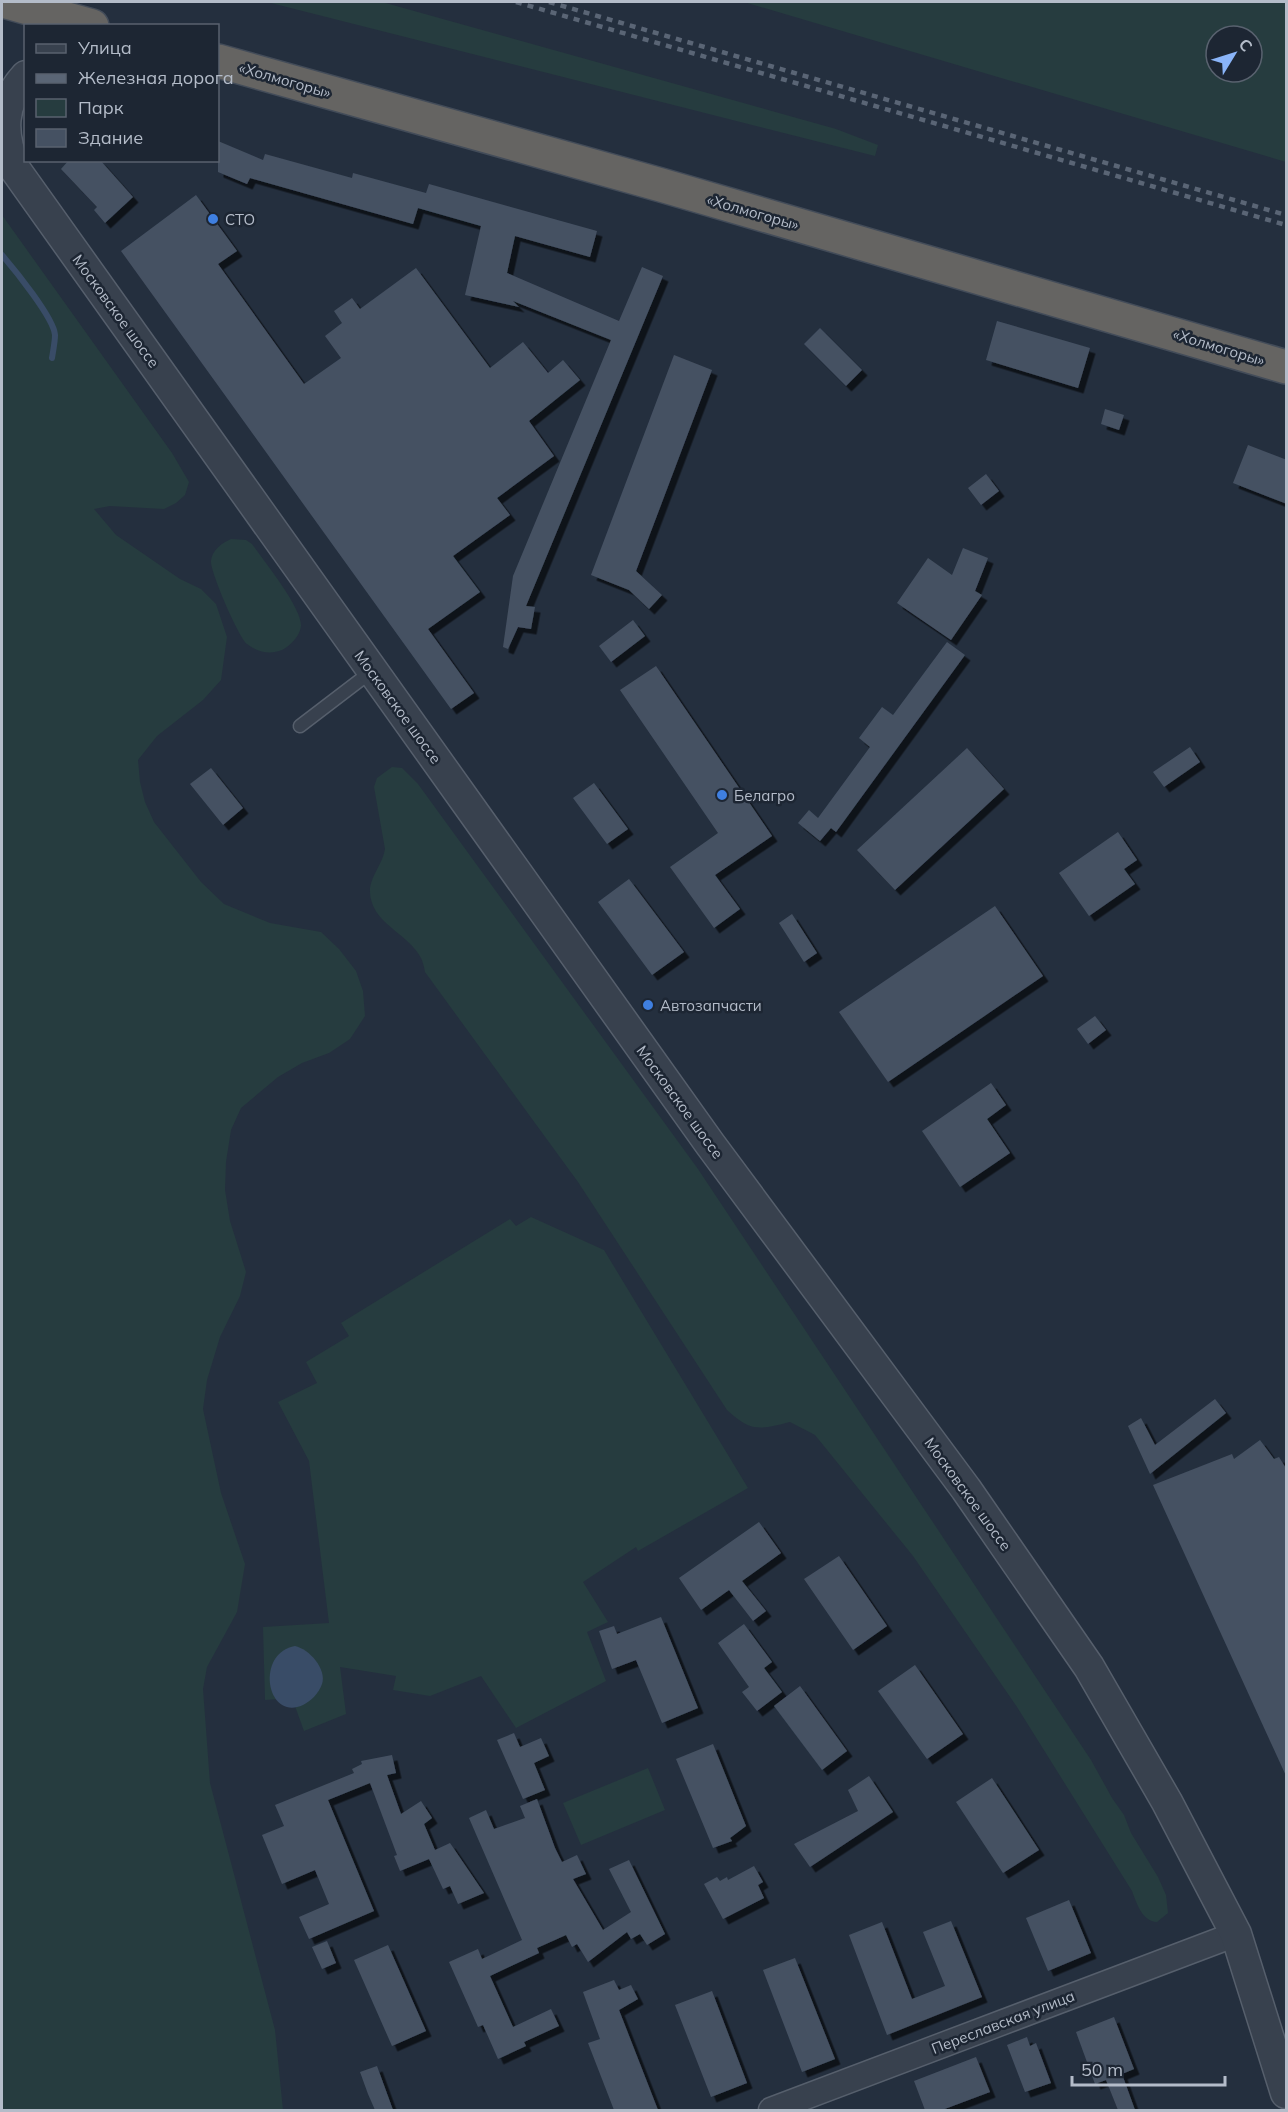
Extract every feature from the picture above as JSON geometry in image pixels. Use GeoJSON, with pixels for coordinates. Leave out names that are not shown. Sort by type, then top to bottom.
{"type":"FeatureCollection","features":[{"type":"Feature","properties":{"kind":"highway"},"geometry":{"type":"LineString","coordinates":[[7,2],[85,24]]}},
{"type":"Feature","properties":{"kind":"highway","name":"«Холмогоры»"},"geometry":{"type":"LineString","coordinates":[[219,61],[661,185],[1287,367]]}},
{"type":"Feature","properties":{"kind":"street"},"geometry":{"type":"LineString","coordinates":[[24,78],[11,94],[3,121],[8,150],[27,189]]}},
{"type":"Feature","properties":{"kind":"street","name":"Московское шоссе"},"geometry":{"type":"LineString","coordinates":[[2,153],[710,1144],[966,1489],[1089,1667],[1167,1802],[1236,1934],[1285,2086]]}},
{"type":"Feature","properties":{"kind":"street","name":"Переславская улица"},"geometry":{"type":"LineString","coordinates":[[771,2110],[1236,1934]]}},
{"type":"Feature","properties":{"kind":"lane"},"geometry":{"type":"LineString","coordinates":[[300,726],[372,671]]}},
{"type":"Feature","properties":{"kind":"green space"},"geometry":{"type":"Polygon","coordinates":[[[267,2],[382,2],[836,129],[878,145],[875,156],[267,2]]]}},
{"type":"Feature","properties":{"kind":"green space"},"geometry":{"type":"Polygon","coordinates":[[[744,2],[1286,2],[1286,162],[744,2]]]}},
{"type":"Feature","properties":{"kind":"green space"},"geometry":{"type":"Polygon","coordinates":[[[2,215],[172,453],[189,482],[185,495],[164,509],[110,506],[94,509],[116,535],[180,579],[201,589],[216,604],[227,637],[221,680],[203,700],[157,736],[138,760],[145,802],[154,822],[201,882],[224,904],[270,923],[321,932],[339,949],[356,971],[363,991],[365,1016],[350,1039],[329,1053],[302,1063],[278,1077],[241,1108],[231,1130],[225,1190],[230,1221],[246,1272],[240,1296],[220,1337],[207,1380],[203,1409],[221,1493],[245,1564],[237,1612],[207,1667],[203,1689],[210,1783],[275,2030],[283,2110],[2,2110],[2,215]]]}},
{"type":"Feature","properties":{"kind":"green space"},"geometry":{"type":"Polygon","coordinates":[[[231,539],[246,540],[252,544],[281,585],[300,618],[299,633],[282,650],[268,652],[251,647],[243,639],[232,618],[215,578],[211,561],[218,547],[231,539]]]}},
{"type":"Feature","properties":{"kind":"green space"},"geometry":{"type":"Polygon","coordinates":[[[392,767],[402,768],[418,784],[698,1169],[1091,1760],[1124,1815],[1131,1833],[1158,1877],[1166,1895],[1168,1913],[1157,1922],[1147,1919],[1141,1911],[1132,1891],[1017,1707],[913,1556],[815,1435],[790,1422],[763,1428],[749,1426],[727,1410],[578,1182],[425,972],[422,960],[415,949],[375,910],[370,888],[385,849],[374,787],[377,778],[392,767]]]}},
{"type":"Feature","properties":{"kind":"green space"},"geometry":{"type":"Polygon","coordinates":[[[531,1217],[604,1250],[748,1488],[638,1551],[636,1547],[583,1582],[608,1622],[587,1632],[606,1681],[516,1728],[481,1676],[430,1696],[393,1690],[396,1676],[340,1667],[346,1714],[304,1731],[292,1698],[265,1700],[263,1627],[329,1623],[309,1461],[278,1402],[317,1383],[306,1362],[349,1336],[341,1323],[510,1219],[516,1226],[531,1217]]]}},
{"type":"Feature","properties":{"kind":"green space"},"geometry":{"type":"Polygon","coordinates":[[[648,1768],[665,1810],[581,1845],[563,1803],[648,1768]]]}},
{"type":"Feature","properties":{"kind":"water"},"geometry":{"type":"Polygon","coordinates":[[[295,1646],[306,1651],[316,1660],[323,1678],[321,1687],[312,1699],[303,1705],[290,1708],[281,1704],[274,1696],[270,1684],[270,1672],[274,1661],[282,1651],[295,1646]]]}},
{"type":"Feature","properties":{"kind":"building"},"geometry":{"type":"Polygon","coordinates":[[[219,141],[263,160],[265,154],[352,178],[353,173],[426,193],[429,184],[597,231],[590,257],[515,236],[507,273],[619,321],[642,267],[663,276],[526,606],[535,607],[531,629],[518,627],[508,649],[503,647],[513,576],[611,340],[513,301],[519,307],[465,295],[481,226],[418,208],[413,224],[250,178],[247,184],[218,172],[219,141]]]}},
{"type":"Feature","properties":{"kind":"building"},"geometry":{"type":"Polygon","coordinates":[[[67,162],[102,162],[133,197],[105,223],[94,210],[97,207],[61,169],[67,162]]]}},
{"type":"Feature","properties":{"kind":"building"},"geometry":{"type":"Polygon","coordinates":[[[196,195],[237,251],[218,264],[304,384],[341,358],[325,336],[342,323],[334,311],[352,298],[360,309],[416,268],[490,368],[523,342],[548,373],[563,360],[580,380],[529,421],[554,456],[497,498],[510,515],[453,556],[480,592],[428,629],[474,693],[451,709],[121,251],[196,195]]]}},
{"type":"Feature","properties":{"kind":"building"},"geometry":{"type":"Polygon","coordinates":[[[997,321],[1090,348],[1078,388],[986,360],[997,321]]]}},
{"type":"Feature","properties":{"kind":"building"},"geometry":{"type":"Polygon","coordinates":[[[820,328],[862,370],[846,386],[804,344],[820,328]]]}},
{"type":"Feature","properties":{"kind":"building"},"geometry":{"type":"Polygon","coordinates":[[[674,355],[712,370],[636,571],[662,595],[649,609],[629,590],[591,575],[674,355]]]}},
{"type":"Feature","properties":{"kind":"building"},"geometry":{"type":"Polygon","coordinates":[[[1105,409],[1124,415],[1119,430],[1101,424],[1105,409]]]}},
{"type":"Feature","properties":{"kind":"building"},"geometry":{"type":"Polygon","coordinates":[[[1248,445],[1287,460],[1287,504],[1233,483],[1248,445]]]}},
{"type":"Feature","properties":{"kind":"building"},"geometry":{"type":"Polygon","coordinates":[[[986,474],[999,491],[981,505],[968,488],[986,474]]]}},
{"type":"Feature","properties":{"kind":"building"},"geometry":{"type":"Polygon","coordinates":[[[963,548],[988,558],[975,591],[982,595],[951,640],[897,603],[928,558],[952,575],[963,548]]]}},
{"type":"Feature","properties":{"kind":"building"},"geometry":{"type":"Polygon","coordinates":[[[633,620],[645,636],[611,662],[599,646],[633,620]]]}},
{"type":"Feature","properties":{"kind":"building"},"geometry":{"type":"Polygon","coordinates":[[[947,642],[965,655],[836,832],[831,828],[820,841],[798,823],[809,810],[818,818],[870,747],[859,738],[882,707],[893,715],[947,642]]]}},
{"type":"Feature","properties":{"kind":"building"},"geometry":{"type":"Polygon","coordinates":[[[656,666],[772,836],[715,875],[740,909],[714,928],[670,867],[718,833],[620,690],[656,666]]]}},
{"type":"Feature","properties":{"kind":"building"},"geometry":{"type":"Polygon","coordinates":[[[1190,747],[1200,762],[1164,787],[1153,772],[1190,747]]]}},
{"type":"Feature","properties":{"kind":"building"},"geometry":{"type":"Polygon","coordinates":[[[967,748],[1004,789],[895,890],[857,850],[967,748]]]}},
{"type":"Feature","properties":{"kind":"building"},"geometry":{"type":"Polygon","coordinates":[[[211,768],[243,808],[223,825],[190,784],[211,768]]]}},
{"type":"Feature","properties":{"kind":"building"},"geometry":{"type":"Polygon","coordinates":[[[594,783],[628,829],[607,844],[573,798],[594,783]]]}},
{"type":"Feature","properties":{"kind":"building"},"geometry":{"type":"Polygon","coordinates":[[[1118,832],[1137,860],[1124,869],[1135,884],[1089,916],[1059,873],[1118,832]]]}},
{"type":"Feature","properties":{"kind":"building"},"geometry":{"type":"Polygon","coordinates":[[[629,879],[684,952],[652,975],[598,902],[629,879]]]}},
{"type":"Feature","properties":{"kind":"building"},"geometry":{"type":"Polygon","coordinates":[[[995,906],[1043,976],[888,1082],[839,1012],[995,906]]]}},
{"type":"Feature","properties":{"kind":"building"},"geometry":{"type":"Polygon","coordinates":[[[792,914],[817,953],[804,962],[779,923],[792,914]]]}},
{"type":"Feature","properties":{"kind":"building"},"geometry":{"type":"Polygon","coordinates":[[[1095,1016],[1106,1030],[1088,1044],[1077,1029],[1095,1016]]]}},
{"type":"Feature","properties":{"kind":"building"},"geometry":{"type":"Polygon","coordinates":[[[991,1083],[1006,1105],[987,1119],[1010,1153],[960,1187],[922,1131],[991,1083]]]}},
{"type":"Feature","properties":{"kind":"building"},"geometry":{"type":"Polygon","coordinates":[[[1215,1399],[1226,1413],[1150,1474],[1128,1426],[1141,1418],[1155,1445],[1215,1399]]]}},
{"type":"Feature","properties":{"kind":"building"},"geometry":{"type":"Polygon","coordinates":[[[1260,1440],[1274,1459],[1279,1457],[1287,1470],[1287,1778],[1153,1485],[1232,1454],[1234,1459],[1260,1440]]]}},
{"type":"Feature","properties":{"kind":"building"},"geometry":{"type":"Polygon","coordinates":[[[759,1522],[781,1553],[742,1581],[766,1611],[753,1621],[729,1590],[701,1610],[679,1578],[759,1522]]]}},
{"type":"Feature","properties":{"kind":"building"},"geometry":{"type":"Polygon","coordinates":[[[839,1556],[887,1626],[853,1650],[804,1579],[839,1556]]]}},
{"type":"Feature","properties":{"kind":"building"},"geometry":{"type":"Polygon","coordinates":[[[661,1617],[698,1708],[662,1723],[636,1660],[612,1669],[599,1631],[614,1626],[617,1634],[661,1617]]]}},
{"type":"Feature","properties":{"kind":"building"},"geometry":{"type":"Polygon","coordinates":[[[744,1624],[772,1662],[764,1668],[782,1692],[757,1711],[742,1692],[749,1687],[718,1643],[744,1624]]]}},
{"type":"Feature","properties":{"kind":"building"},"geometry":{"type":"Polygon","coordinates":[[[915,1665],[963,1734],[927,1759],[878,1691],[915,1665]]]}},
{"type":"Feature","properties":{"kind":"building"},"geometry":{"type":"Polygon","coordinates":[[[800,1686],[847,1751],[822,1770],[774,1706],[800,1686]]]}},
{"type":"Feature","properties":{"kind":"building"},"geometry":{"type":"Polygon","coordinates":[[[514,1733],[520,1747],[541,1738],[549,1756],[534,1763],[545,1790],[523,1799],[497,1740],[514,1733]]]}},
{"type":"Feature","properties":{"kind":"building"},"geometry":{"type":"Polygon","coordinates":[[[713,1744],[746,1826],[730,1838],[732,1841],[713,1848],[676,1759],[713,1744]]]}},
{"type":"Feature","properties":{"kind":"building"},"geometry":{"type":"Polygon","coordinates":[[[392,1755],[396,1773],[387,1775],[401,1814],[421,1801],[432,1818],[424,1824],[435,1850],[450,1843],[484,1893],[458,1904],[450,1886],[443,1889],[429,1859],[400,1871],[394,1856],[397,1855],[370,1783],[328,1800],[374,1911],[309,1939],[299,1917],[329,1904],[315,1870],[282,1884],[262,1835],[284,1826],[275,1805],[354,1773],[352,1769],[362,1764],[361,1761],[392,1755]]]}},
{"type":"Feature","properties":{"kind":"building"},"geometry":{"type":"Polygon","coordinates":[[[869,1776],[893,1812],[810,1867],[794,1844],[858,1811],[848,1790],[869,1776]]]}},
{"type":"Feature","properties":{"kind":"building"},"geometry":{"type":"Polygon","coordinates":[[[992,1778],[1039,1850],[1003,1873],[956,1802],[992,1778]]]}},
{"type":"Feature","properties":{"kind":"building"},"geometry":{"type":"Polygon","coordinates":[[[537,1799],[562,1862],[577,1855],[586,1874],[573,1879],[603,1930],[631,1912],[609,1869],[629,1860],[665,1934],[647,1945],[640,1934],[631,1939],[627,1932],[588,1962],[577,1944],[572,1947],[566,1935],[537,1948],[539,1953],[490,1976],[513,2027],[551,2009],[559,2026],[524,2042],[526,2046],[498,2059],[483,2025],[478,2027],[449,1962],[478,1949],[482,1959],[522,1940],[469,1818],[486,1810],[494,1829],[525,1818],[520,1806],[537,1799]]]}},
{"type":"Feature","properties":{"kind":"building"},"geometry":{"type":"Polygon","coordinates":[[[754,1866],[763,1882],[758,1885],[764,1898],[723,1919],[704,1884],[717,1877],[720,1881],[727,1877],[728,1880],[754,1866]]]}},
{"type":"Feature","properties":{"kind":"building"},"geometry":{"type":"Polygon","coordinates":[[[1069,1900],[1091,1953],[1048,1971],[1026,1918],[1069,1900]]]}},
{"type":"Feature","properties":{"kind":"building"},"geometry":{"type":"Polygon","coordinates":[[[951,1921],[982,1997],[887,2035],[849,1935],[882,1922],[912,1999],[945,1986],[923,1932],[951,1921]]]}},
{"type":"Feature","properties":{"kind":"building"},"geometry":{"type":"Polygon","coordinates":[[[327,1941],[336,1963],[322,1969],[312,1947],[327,1941]]]}},
{"type":"Feature","properties":{"kind":"building"},"geometry":{"type":"Polygon","coordinates":[[[388,1945],[426,2031],[392,2046],[354,1960],[388,1945]]]}},
{"type":"Feature","properties":{"kind":"building"},"geometry":{"type":"Polygon","coordinates":[[[795,1958],[835,2059],[802,2072],[763,1970],[795,1958]]]}},
{"type":"Feature","properties":{"kind":"building"},"geometry":{"type":"Polygon","coordinates":[[[614,1980],[619,1990],[631,1985],[638,1999],[619,2010],[658,2110],[614,2110],[588,2043],[600,2039],[583,1992],[614,1980]]]}},
{"type":"Feature","properties":{"kind":"building"},"geometry":{"type":"Polygon","coordinates":[[[712,1991],[747,2083],[711,2097],[675,2005],[712,1991]]]}},
{"type":"Feature","properties":{"kind":"building"},"geometry":{"type":"Polygon","coordinates":[[[1114,2017],[1134,2069],[1122,2074],[1135,2110],[1118,2110],[1106,2080],[1095,2084],[1076,2032],[1114,2017]]]}},
{"type":"Feature","properties":{"kind":"building"},"geometry":{"type":"Polygon","coordinates":[[[1027,2037],[1030,2046],[1036,2043],[1051,2083],[1025,2092],[1007,2045],[1027,2037]]]}},
{"type":"Feature","properties":{"kind":"building"},"geometry":{"type":"Polygon","coordinates":[[[976,2057],[990,2092],[942,2110],[925,2110],[914,2081],[976,2057]]]}},
{"type":"Feature","properties":{"kind":"building"},"geometry":{"type":"Polygon","coordinates":[[[377,2066],[393,2110],[375,2110],[360,2072],[377,2066]]]}},
{"type":"Feature","properties":{"kind":"waterway"},"geometry":{"type":"LineString","coordinates":[[2,255],[33,294],[53,327],[55,335],[52,358]]}},
{"type":"Feature","properties":{"kind":"railway"},"geometry":{"type":"LineString","coordinates":[[516,2],[1286,225]]}},
{"type":"Feature","properties":{"kind":"railway"},"geometry":{"type":"LineString","coordinates":[[549,2],[1286,215]]}},
{"type":"Feature","properties":{"kind":"place","name":"СТО"},"geometry":{"type":"Point","coordinates":[213,219]}},
{"type":"Feature","properties":{"kind":"place","name":"Белагро"},"geometry":{"type":"Point","coordinates":[722,795]}},
{"type":"Feature","properties":{"kind":"place","name":"Автозапчасти"},"geometry":{"type":"Point","coordinates":[648,1005]}}]}
